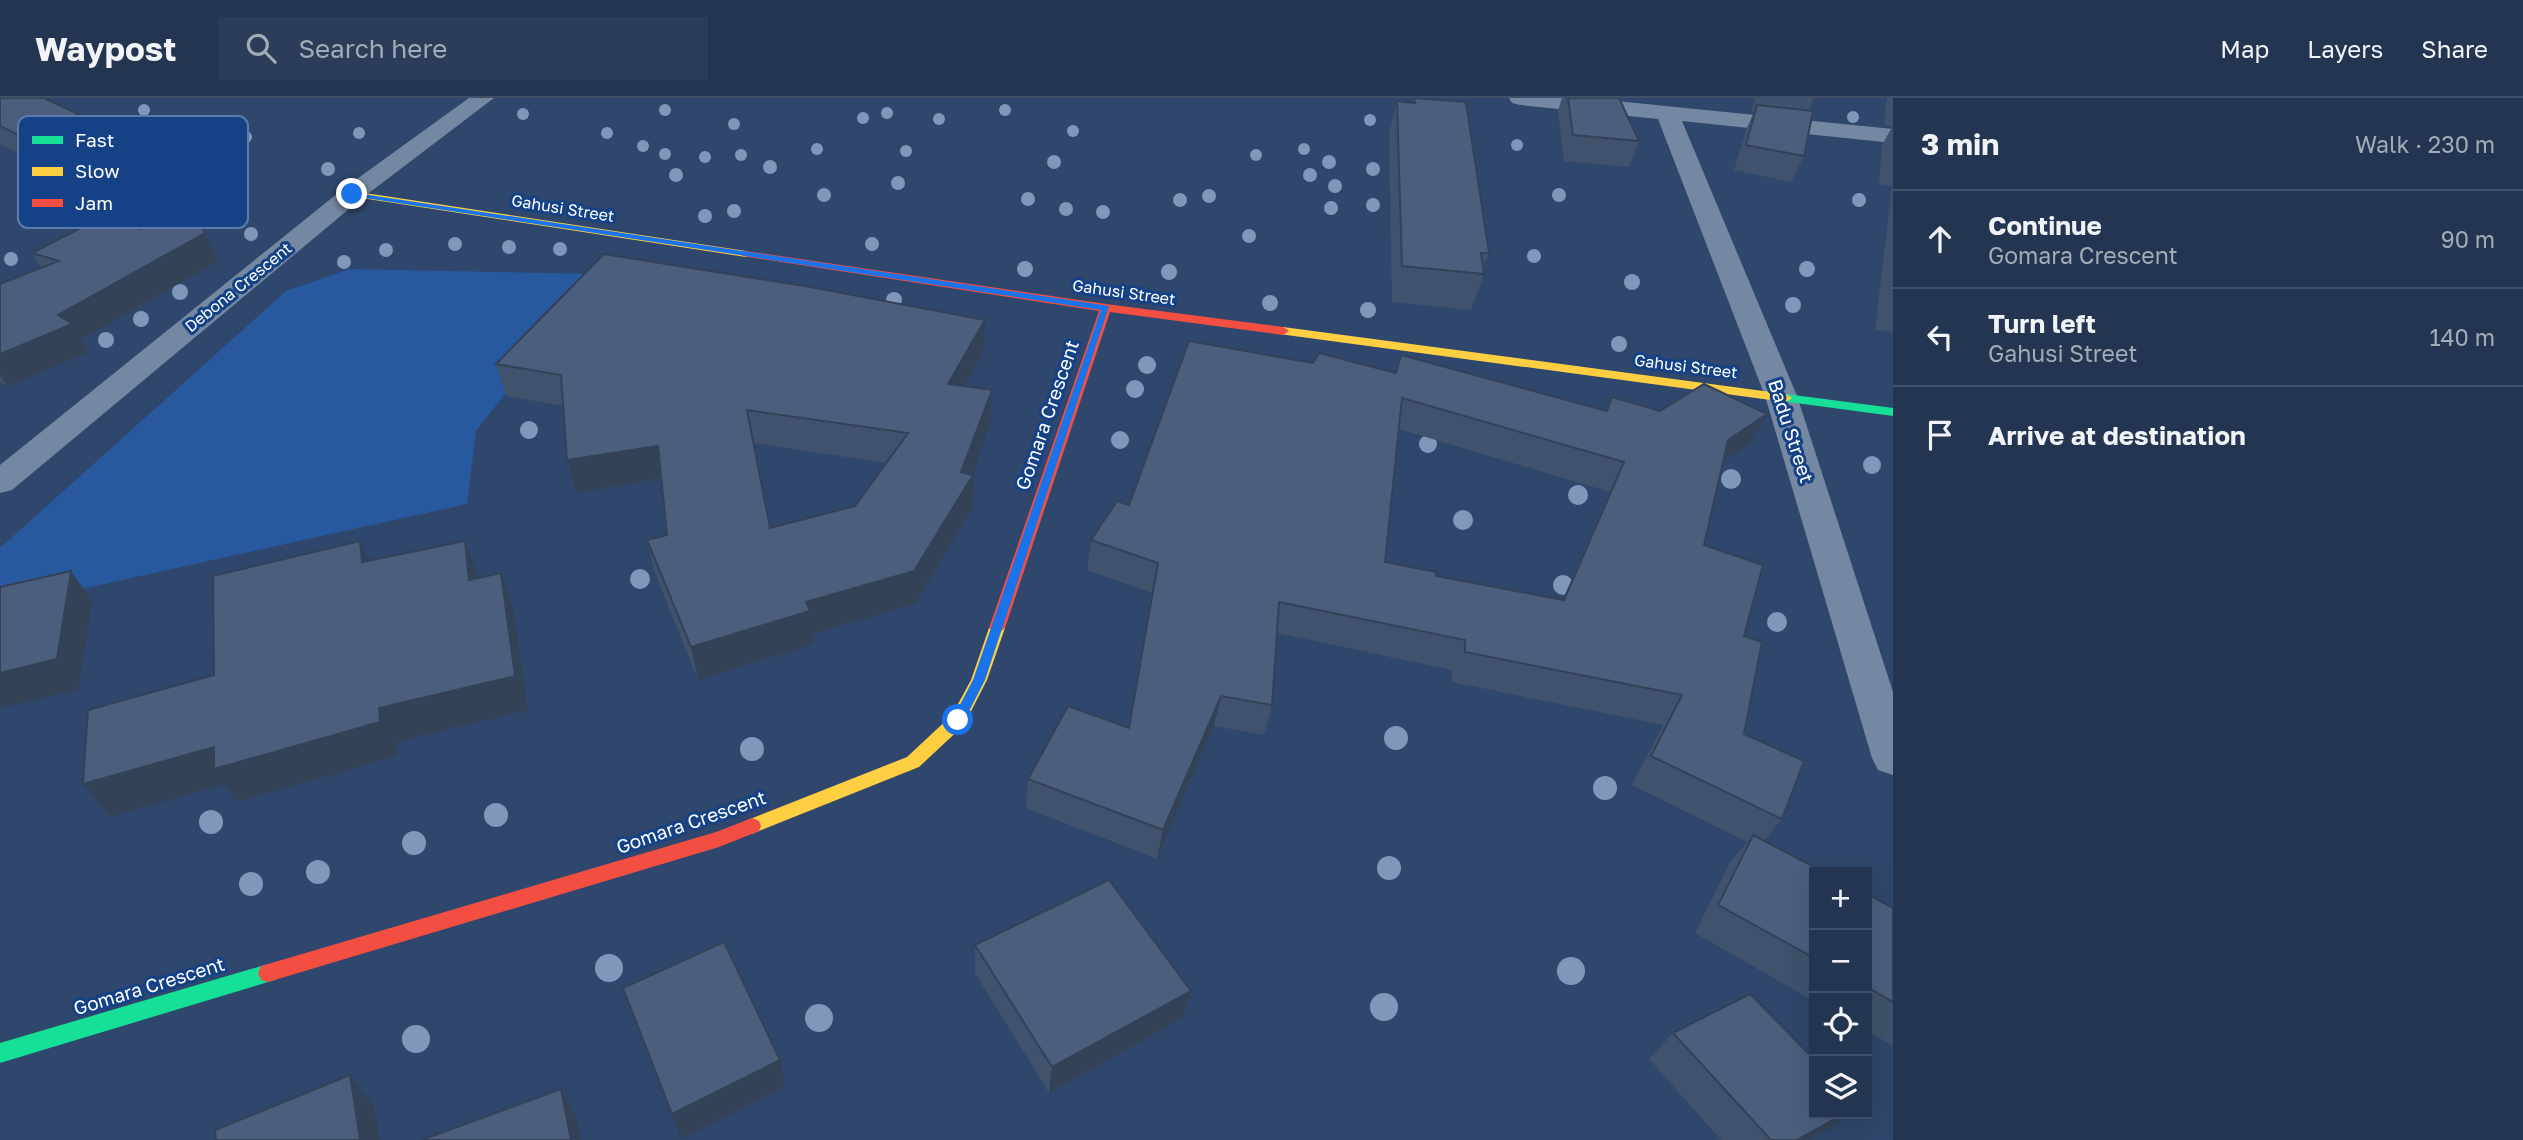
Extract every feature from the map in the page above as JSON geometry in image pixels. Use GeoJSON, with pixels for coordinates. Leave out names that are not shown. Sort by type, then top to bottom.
{"type":"FeatureCollection","features":[{"type":"Feature","properties":{"kind":"street","name":"Debona Crescent"},"geometry":{"type":"LineString","coordinates":[[0,482],[352,194],[482,98]]}},
{"type":"Feature","properties":{"kind":"street"},"geometry":{"type":"LineString","coordinates":[[1520,98],[1893,136]]}},
{"type":"Feature","properties":{"kind":"street","name":"Badu Street"},"geometry":{"type":"LineString","coordinates":[[1667,112],[1781,396],[1893,758]]}},
{"type":"Feature","properties":{"kind":"street","name":"Gahusi Street"},"geometry":{"type":"LineString","coordinates":[[352,194],[1106,308],[1893,412]]}},
{"type":"Feature","properties":{"kind":"street","name":"Gomara Crescent"},"geometry":{"type":"LineString","coordinates":[[0,1053],[719,839],[912,762],[958,720],[979,680],[1106,308]]}},
{"type":"Feature","properties":{"kind":"shaded area"},"geometry":{"type":"Polygon","coordinates":[[[350,269],[599,274],[476,431],[467,504],[0,607],[0,548],[286,291],[350,269]]]}},
{"type":"Feature","properties":{"kind":"building"},"geometry":{"type":"Polygon","coordinates":[[[0,98],[44,98],[82,116],[18,116],[18,135],[0,126],[0,98]]]}},
{"type":"Feature","properties":{"kind":"building"},"geometry":{"type":"Polygon","coordinates":[[[1414,98],[1466,102],[1489,253],[1481,253],[1484,274],[1402,266],[1397,101],[1415,103],[1414,98]]]}},
{"type":"Feature","properties":{"kind":"building"},"geometry":{"type":"Polygon","coordinates":[[[1568,98],[1619,98],[1639,141],[1573,135],[1568,98]]]}},
{"type":"Feature","properties":{"kind":"building"},"geometry":{"type":"Polygon","coordinates":[[[1757,105],[1813,111],[1804,156],[1746,145],[1757,105]]]}},
{"type":"Feature","properties":{"kind":"building"},"geometry":{"type":"Polygon","coordinates":[[[81,228],[203,228],[205,233],[58,315],[72,324],[0,354],[0,284],[59,261],[32,253],[81,228]]]}},
{"type":"Feature","properties":{"kind":"building"},"geometry":{"type":"Polygon","coordinates":[[[604,254],[810,287],[985,320],[948,384],[992,390],[961,472],[973,475],[914,571],[806,602],[810,611],[691,647],[647,540],[667,535],[658,446],[567,460],[561,375],[496,364],[604,254]],[[747,410],[770,528],[855,506],[908,433],[747,410]]]}},
{"type":"Feature","properties":{"kind":"building"},"geometry":{"type":"Polygon","coordinates":[[[1189,341],[1313,363],[1319,353],[1396,373],[1401,355],[1607,411],[1612,397],[1660,411],[1704,384],[1767,414],[1728,440],[1704,545],[1763,565],[1744,636],[1762,642],[1744,734],[1804,761],[1782,819],[1651,756],[1682,695],[1465,652],[1465,640],[1279,602],[1272,705],[1221,696],[1163,830],[1028,779],[1068,706],[1129,728],[1158,563],[1091,540],[1117,501],[1129,505],[1189,341]],[[1402,398],[1385,562],[1436,572],[1436,576],[1564,600],[1624,462],[1402,398]]]}},
{"type":"Feature","properties":{"kind":"building"},"geometry":{"type":"Polygon","coordinates":[[[360,541],[362,562],[465,541],[469,580],[501,573],[515,676],[379,708],[380,722],[214,769],[214,747],[83,784],[88,710],[214,675],[213,576],[360,541]]]}},
{"type":"Feature","properties":{"kind":"building"},"geometry":{"type":"Polygon","coordinates":[[[71,571],[57,659],[0,673],[0,587],[71,571]]]}},
{"type":"Feature","properties":{"kind":"building"},"geometry":{"type":"Polygon","coordinates":[[[1753,835],[1814,867],[1809,867],[1809,955],[1718,905],[1753,835]]]}},
{"type":"Feature","properties":{"kind":"building"},"geometry":{"type":"Polygon","coordinates":[[[1109,880],[1191,991],[1052,1067],[975,945],[1109,880]]]}},
{"type":"Feature","properties":{"kind":"building"},"geometry":{"type":"Polygon","coordinates":[[[1872,897],[1893,908],[1893,1002],[1872,990],[1872,897]]]}},
{"type":"Feature","properties":{"kind":"building"},"geometry":{"type":"Polygon","coordinates":[[[724,942],[780,1060],[672,1114],[623,988],[724,942]]]}},
{"type":"Feature","properties":{"kind":"building"},"geometry":{"type":"Polygon","coordinates":[[[1750,994],[1809,1054],[1809,1119],[1834,1119],[1797,1140],[1771,1140],[1673,1033],[1750,994]]]}},
{"type":"Feature","properties":{"kind":"building"},"geometry":{"type":"Polygon","coordinates":[[[350,1075],[360,1140],[216,1140],[215,1130],[350,1075]]]}},
{"type":"Feature","properties":{"kind":"building"},"geometry":{"type":"Polygon","coordinates":[[[561,1089],[571,1140],[422,1140],[561,1089]]]}},
{"type":"Feature","properties":{"kind":"traffic: fast"},"geometry":{"type":"LineString","coordinates":[[1786,398],[1893,412]]}},
{"type":"Feature","properties":{"kind":"traffic: fast"},"geometry":{"type":"LineString","coordinates":[[0,1053],[268,973]]}},
{"type":"Feature","properties":{"kind":"traffic: slow"},"geometry":{"type":"LineString","coordinates":[[352,194],[746,254]]}},
{"type":"Feature","properties":{"kind":"traffic: slow"},"geometry":{"type":"LineString","coordinates":[[1283,331],[1786,398]]}},
{"type":"Feature","properties":{"kind":"traffic: slow"},"geometry":{"type":"LineString","coordinates":[[752,826],[913,762],[958,720],[979,680],[997,628]]}},
{"type":"Feature","properties":{"kind":"traffic: jam"},"geometry":{"type":"LineString","coordinates":[[746,254],[1106,308],[1283,331]]}},
{"type":"Feature","properties":{"kind":"traffic: jam"},"geometry":{"type":"LineString","coordinates":[[997,628],[1106,308]]}},
{"type":"Feature","properties":{"kind":"traffic: jam"},"geometry":{"type":"LineString","coordinates":[[268,973],[719,839],[752,826]]}},
{"type":"Feature","properties":{"kind":"route"},"geometry":{"type":"LineString","coordinates":[[352,194],[1106,308],[979,680],[958,720]]}}]}
